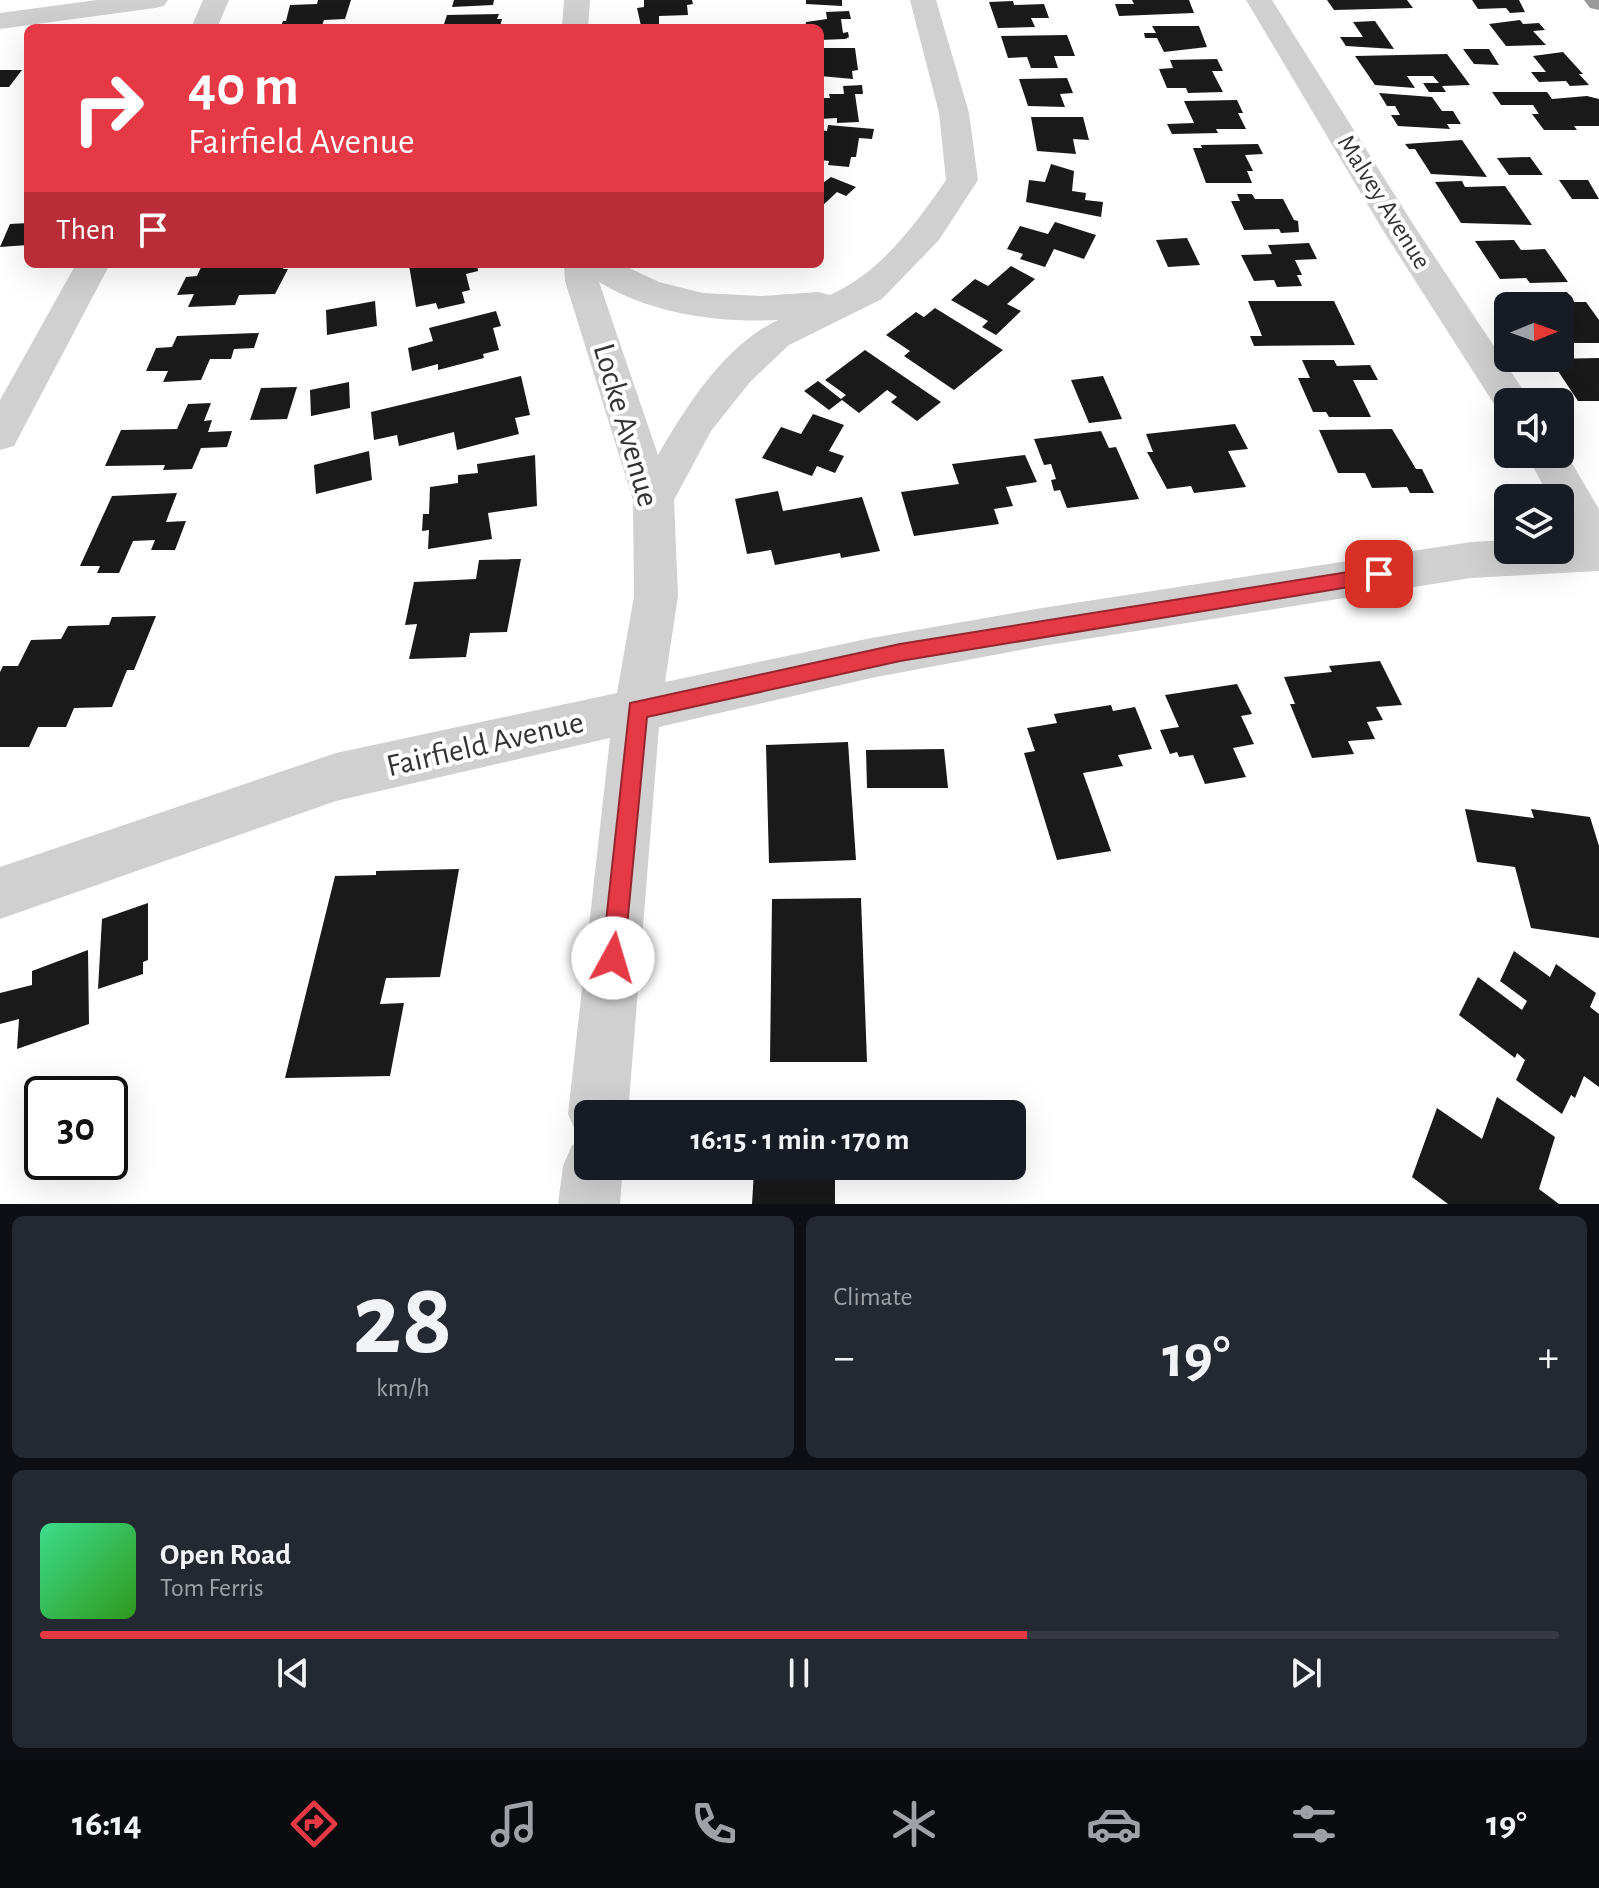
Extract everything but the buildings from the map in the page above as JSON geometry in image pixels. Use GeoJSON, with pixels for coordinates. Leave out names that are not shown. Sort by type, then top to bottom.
{"type":"FeatureCollection","features":[{"type":"Feature","properties":{"kind":"street"},"geometry":{"type":"LineString","coordinates":[[0,21],[155,0]]}},
{"type":"Feature","properties":{"kind":"street"},"geometry":{"type":"LineString","coordinates":[[206,24],[216,0]]}},
{"type":"Feature","properties":{"kind":"street"},"geometry":{"type":"LineString","coordinates":[[575,24],[577,0]]}},
{"type":"Feature","properties":{"kind":"street"},"geometry":{"type":"LineString","coordinates":[[653,500],[697,421],[737,372],[776,336],[870,291],[927,232],[962,180],[954,113],[923,0]]}},
{"type":"Feature","properties":{"kind":"street","name":"Malvey Avenue"},"geometry":{"type":"LineString","coordinates":[[1259,0],[1401,232],[1503,388]]}},
{"type":"Feature","properties":{"kind":"street"},"geometry":{"type":"LineString","coordinates":[[0,435],[91,268]]}},
{"type":"Feature","properties":{"kind":"street","name":"Locke Avenue"},"geometry":{"type":"LineString","coordinates":[[581,268],[582,281],[653,500],[656,596],[637,710],[599,1100]]}},
{"type":"Feature","properties":{"kind":"street"},"geometry":{"type":"LineString","coordinates":[[602,268],[628,284],[729,308],[777,310],[848,300]]}},
{"type":"Feature","properties":{"kind":"street"},"geometry":{"type":"LineString","coordinates":[[1554,468],[1599,546]]}},
{"type":"Feature","properties":{"kind":"street","name":"Fairfield Avenue"},"geometry":{"type":"LineString","coordinates":[[0,893],[336,777],[871,658],[1042,627],[1471,560],[1599,553]]}},
{"type":"Feature","properties":{"kind":"street"},"geometry":{"type":"LineString","coordinates":[[589,1204],[592,1180]]}},
{"type":"Feature","properties":{"kind":"route"},"geometry":{"type":"LineString","coordinates":[[613,958],[637,710],[900,652],[1379,574]]}}]}
